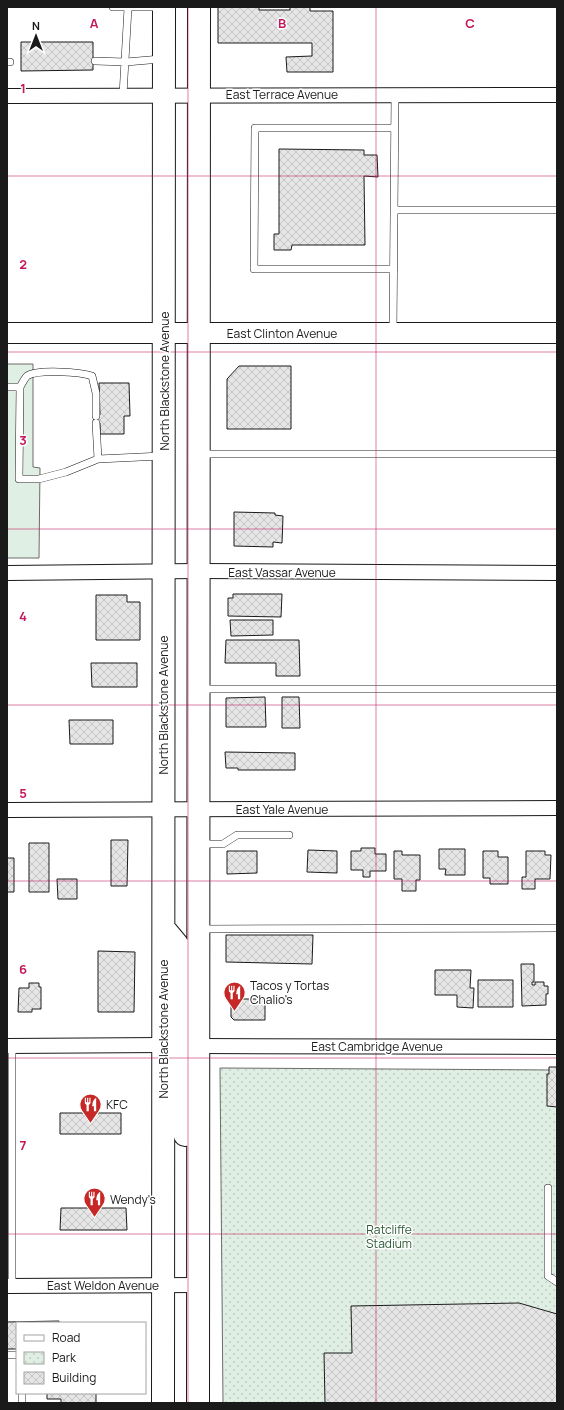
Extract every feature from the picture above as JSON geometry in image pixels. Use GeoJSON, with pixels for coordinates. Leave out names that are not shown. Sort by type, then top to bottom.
{"type":"FeatureCollection","features":[{"type":"Feature","properties":{"kind":"main road","name":"North Blackstone Avenue"},"geometry":{"type":"LineString","coordinates":[[163,1403],[162,926],[164,810],[162,572],[164,456],[164,7]]}},
{"type":"Feature","properties":{"kind":"main road"},"geometry":{"type":"LineString","coordinates":[[198,1403],[197,571],[199,7]]}},
{"type":"Feature","properties":{"kind":"main road","name":"East Clinton Avenue"},"geometry":{"type":"LineString","coordinates":[[7,333],[557,333]]}},
{"type":"Feature","properties":{"kind":"main road"},"geometry":{"type":"LineString","coordinates":[[162,926],[177,944],[184,1034],[190,1043],[198,1046]]}},
{"type":"Feature","properties":{"kind":"main road"},"geometry":{"type":"LineString","coordinates":[[163,1045],[170,1048],[177,1054],[181,1064],[183,1127],[198,1216]]}},
{"type":"Feature","properties":{"kind":"street","name":"East Terrace Avenue"},"geometry":{"type":"LineString","coordinates":[[7,96],[163,94],[557,95]]}},
{"type":"Feature","properties":{"kind":"street","name":"East Vassar Avenue"},"geometry":{"type":"LineString","coordinates":[[7,573],[197,571],[557,573]]}},
{"type":"Feature","properties":{"kind":"street","name":"East Yale Avenue"},"geometry":{"type":"LineString","coordinates":[[7,810],[557,808]]}},
{"type":"Feature","properties":{"kind":"street"},"geometry":{"type":"LineString","coordinates":[[9,1046],[163,1045]]}},
{"type":"Feature","properties":{"kind":"street","name":"East Cambridge Avenue"},"geometry":{"type":"LineString","coordinates":[[198,1046],[557,1047]]}},
{"type":"Feature","properties":{"kind":"street","name":"East Weldon Avenue"},"geometry":{"type":"LineString","coordinates":[[10,1286],[198,1285]]}},
{"type":"Feature","properties":{"kind":"lane"},"geometry":{"type":"LineString","coordinates":[[113,7],[164,7]]}},
{"type":"Feature","properties":{"kind":"lane"},"geometry":{"type":"LineString","coordinates":[[123,95],[128,8]]}},
{"type":"Feature","properties":{"kind":"lane"},"geometry":{"type":"LineString","coordinates":[[95,61],[126,62],[163,59]]}},
{"type":"Feature","properties":{"kind":"lane"},"geometry":{"type":"LineString","coordinates":[[393,333],[395,95]]}},
{"type":"Feature","properties":{"kind":"lane"},"geometry":{"type":"LineString","coordinates":[[394,269],[254,270],[255,128],[395,128]]}},
{"type":"Feature","properties":{"kind":"lane"},"geometry":{"type":"LineString","coordinates":[[394,210],[557,210]]}},
{"type":"Feature","properties":{"kind":"lane"},"geometry":{"type":"LineString","coordinates":[[98,458],[94,382],[92,376],[83,373],[36,373],[28,376],[20,386],[19,479],[39,479],[66,472],[98,458],[164,456]]}},
{"type":"Feature","properties":{"kind":"lane"},"geometry":{"type":"LineString","coordinates":[[7,387],[20,386]]}},
{"type":"Feature","properties":{"kind":"lane"},"geometry":{"type":"LineString","coordinates":[[198,454],[557,454]]}},
{"type":"Feature","properties":{"kind":"lane"},"geometry":{"type":"LineString","coordinates":[[198,689],[557,689]]}},
{"type":"Feature","properties":{"kind":"lane"},"geometry":{"type":"LineString","coordinates":[[198,844],[223,844],[237,835],[289,835]]}},
{"type":"Feature","properties":{"kind":"lane"},"geometry":{"type":"LineString","coordinates":[[198,929],[557,928]]}},
{"type":"Feature","properties":{"kind":"lane"},"geometry":{"type":"LineString","coordinates":[[9,1046],[10,1286]]}},
{"type":"Feature","properties":{"kind":"lane"},"geometry":{"type":"LineString","coordinates":[[548,1188],[548,1276],[557,1282]]}},
{"type":"Feature","properties":{"kind":"green space"},"geometry":{"type":"Polygon","coordinates":[[[7,364],[33,364],[33,467],[40,468],[39,558],[7,558],[7,364]]]}},
{"type":"Feature","properties":{"kind":"green space","name":"Ratcliffe Stadium"},"geometry":{"type":"Polygon","coordinates":[[[220,1068],[557,1070],[557,1403],[223,1403],[220,1068]]]}},
{"type":"Feature","properties":{"kind":"building"},"geometry":{"type":"Polygon","coordinates":[[[218,7],[259,7],[259,10],[290,10],[290,7],[310,7],[310,11],[333,11],[333,72],[287,72],[286,57],[312,56],[312,43],[218,43],[218,7]]]}},
{"type":"Feature","properties":{"kind":"building"},"geometry":{"type":"Polygon","coordinates":[[[21,42],[93,42],[93,70],[21,71],[21,42]]]}},
{"type":"Feature","properties":{"kind":"building"},"geometry":{"type":"Polygon","coordinates":[[[279,149],[364,150],[364,155],[377,155],[378,177],[364,176],[365,245],[292,245],[291,250],[274,250],[274,234],[279,234],[279,149]]]}},
{"type":"Feature","properties":{"kind":"building"},"geometry":{"type":"Polygon","coordinates":[[[239,366],[291,366],[291,429],[227,429],[227,379],[239,366]]]}},
{"type":"Feature","properties":{"kind":"building"},"geometry":{"type":"Polygon","coordinates":[[[99,383],[129,383],[130,416],[124,416],[124,434],[100,434],[100,423],[94,423],[94,415],[100,415],[99,383]]]}},
{"type":"Feature","properties":{"kind":"building"},"geometry":{"type":"Polygon","coordinates":[[[234,512],[275,513],[275,515],[283,516],[282,543],[273,542],[273,547],[234,546],[234,512]]]}},
{"type":"Feature","properties":{"kind":"building"},"geometry":{"type":"Polygon","coordinates":[[[233,594],[282,594],[281,617],[228,616],[228,598],[233,598],[233,594]]]}},
{"type":"Feature","properties":{"kind":"building"},"geometry":{"type":"Polygon","coordinates":[[[96,595],[127,595],[127,602],[140,602],[140,640],[96,640],[96,595]]]}},
{"type":"Feature","properties":{"kind":"building"},"geometry":{"type":"Polygon","coordinates":[[[230,620],[273,620],[273,635],[231,636],[230,620]]]}},
{"type":"Feature","properties":{"kind":"building"},"geometry":{"type":"Polygon","coordinates":[[[226,640],[299,640],[300,676],[276,676],[276,663],[225,663],[226,640]]]}},
{"type":"Feature","properties":{"kind":"building"},"geometry":{"type":"Polygon","coordinates":[[[91,663],[137,663],[137,687],[92,687],[91,663]]]}},
{"type":"Feature","properties":{"kind":"building"},"geometry":{"type":"Polygon","coordinates":[[[265,697],[266,727],[226,727],[226,698],[265,697]]]}},
{"type":"Feature","properties":{"kind":"building"},"geometry":{"type":"Polygon","coordinates":[[[282,697],[299,697],[300,728],[282,728],[282,697]]]}},
{"type":"Feature","properties":{"kind":"building"},"geometry":{"type":"Polygon","coordinates":[[[69,720],[113,720],[113,744],[70,744],[69,720]]]}},
{"type":"Feature","properties":{"kind":"building"},"geometry":{"type":"Polygon","coordinates":[[[225,752],[295,753],[295,770],[238,770],[238,768],[226,768],[225,752]]]}},
{"type":"Feature","properties":{"kind":"building"},"geometry":{"type":"Polygon","coordinates":[[[111,840],[128,840],[127,886],[111,886],[111,840]]]}},
{"type":"Feature","properties":{"kind":"building"},"geometry":{"type":"Polygon","coordinates":[[[29,843],[49,843],[49,892],[29,892],[29,843]]]}},
{"type":"Feature","properties":{"kind":"building"},"geometry":{"type":"Polygon","coordinates":[[[361,848],[375,848],[375,854],[386,854],[386,871],[370,871],[370,877],[363,877],[363,870],[351,870],[351,851],[361,851],[361,848]]]}},
{"type":"Feature","properties":{"kind":"building"},"geometry":{"type":"Polygon","coordinates":[[[439,849],[465,849],[465,875],[445,875],[446,869],[439,869],[439,849]]]}},
{"type":"Feature","properties":{"kind":"building"},"geometry":{"type":"Polygon","coordinates":[[[308,850],[337,851],[337,873],[307,872],[308,850]]]}},
{"type":"Feature","properties":{"kind":"building"},"geometry":{"type":"Polygon","coordinates":[[[227,851],[257,851],[257,873],[227,874],[227,851]]]}},
{"type":"Feature","properties":{"kind":"building"},"geometry":{"type":"Polygon","coordinates":[[[394,851],[402,851],[402,855],[420,855],[420,880],[416,880],[416,891],[402,891],[402,879],[394,879],[394,851]]]}},
{"type":"Feature","properties":{"kind":"building"},"geometry":{"type":"Polygon","coordinates":[[[483,851],[498,851],[498,857],[508,857],[508,884],[490,884],[490,878],[483,878],[483,851]]]}},
{"type":"Feature","properties":{"kind":"building"},"geometry":{"type":"Polygon","coordinates":[[[526,851],[545,851],[545,855],[551,855],[550,879],[535,879],[535,889],[522,889],[522,877],[526,877],[526,851]]]}},
{"type":"Feature","properties":{"kind":"building"},"geometry":{"type":"Polygon","coordinates":[[[7,858],[14,858],[14,892],[7,892],[7,858]]]}},
{"type":"Feature","properties":{"kind":"building"},"geometry":{"type":"Polygon","coordinates":[[[57,879],[77,879],[77,899],[58,899],[57,879]]]}},
{"type":"Feature","properties":{"kind":"building"},"geometry":{"type":"Polygon","coordinates":[[[226,935],[313,935],[312,964],[226,962],[226,935]]]}},
{"type":"Feature","properties":{"kind":"building"},"geometry":{"type":"Polygon","coordinates":[[[98,951],[135,952],[134,1012],[98,1012],[98,951]]]}},
{"type":"Feature","properties":{"kind":"building"},"geometry":{"type":"Polygon","coordinates":[[[521,964],[534,964],[534,982],[532,982],[532,985],[535,985],[535,982],[544,982],[544,986],[548,986],[546,1005],[522,1006],[521,964]]]}},
{"type":"Feature","properties":{"kind":"building"},"geometry":{"type":"Polygon","coordinates":[[[435,970],[471,970],[470,988],[474,988],[473,1008],[457,1007],[457,995],[435,995],[435,970]]]}},
{"type":"Feature","properties":{"kind":"building"},"geometry":{"type":"Polygon","coordinates":[[[478,980],[513,980],[513,1007],[478,1007],[478,980]]]}},
{"type":"Feature","properties":{"kind":"building"},"geometry":{"type":"Polygon","coordinates":[[[29,983],[39,983],[39,987],[41,987],[41,1009],[32,1009],[32,1012],[18,1012],[19,988],[29,988],[29,983]]]}},
{"type":"Feature","properties":{"kind":"building"},"geometry":{"type":"Polygon","coordinates":[[[231,999],[265,999],[265,1020],[234,1020],[231,1017],[231,999]]]}},
{"type":"Feature","properties":{"kind":"building"},"geometry":{"type":"Polygon","coordinates":[[[549,1067],[557,1067],[557,1107],[547,1106],[547,1074],[549,1074],[549,1067]]]}},
{"type":"Feature","properties":{"kind":"building","name":"KFC"},"geometry":{"type":"Polygon","coordinates":[[[60,1113],[121,1113],[121,1134],[60,1134],[60,1113]]]}},
{"type":"Feature","properties":{"kind":"building","name":"Wendy's"},"geometry":{"type":"Polygon","coordinates":[[[61,1208],[126,1208],[127,1230],[60,1230],[61,1208]]]}},
{"type":"Feature","properties":{"kind":"building"},"geometry":{"type":"Polygon","coordinates":[[[519,1303],[557,1314],[557,1403],[325,1403],[324,1353],[352,1353],[351,1306],[519,1303]]]}},
{"type":"Feature","properties":{"kind":"building"},"geometry":{"type":"Polygon","coordinates":[[[59,1321],[16,1322],[16,1349],[7,1349],[7,1322],[59,1321]]]}},
{"type":"Feature","properties":{"kind":"building"},"geometry":{"type":"Polygon","coordinates":[[[47,1394],[96,1394],[96,1403],[61,1403],[61,1399],[47,1399],[47,1394]]]}},
{"type":"Feature","properties":{"kind":"place","name":"Tacos y Tortas Chalio's"},"geometry":{"type":"Point","coordinates":[234,1012]}},
{"type":"Feature","properties":{"kind":"place","name":"KFC"},"geometry":{"type":"Point","coordinates":[91,1124]}},
{"type":"Feature","properties":{"kind":"place","name":"Wendy's"},"geometry":{"type":"Point","coordinates":[94,1218]}}]}
